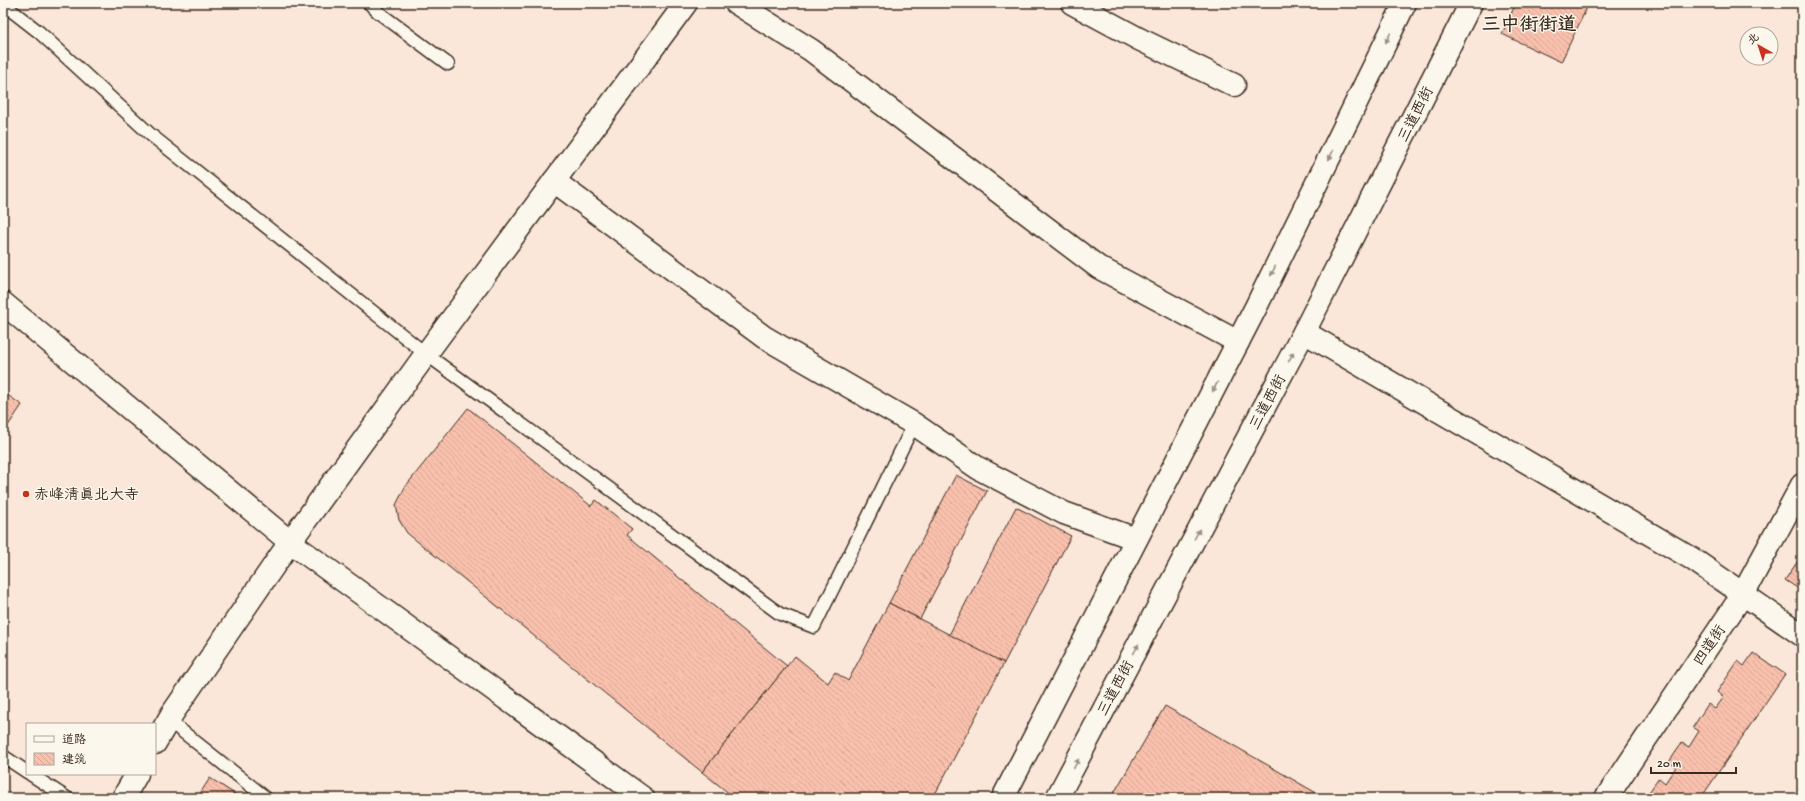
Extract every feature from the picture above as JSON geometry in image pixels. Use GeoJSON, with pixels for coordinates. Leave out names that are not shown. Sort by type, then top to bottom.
{"type":"FeatureCollection","features":[{"type":"Feature","properties":{"kind":"street"},"geometry":{"type":"LineString","coordinates":[[156,741],[168,720],[290,542],[426,354],[686,3]]}},
{"type":"Feature","properties":{"kind":"street"},"geometry":{"type":"LineString","coordinates":[[736,3],[811,50],[1098,267],[1238,342]]}},
{"type":"Feature","properties":{"kind":"street"},"geometry":{"type":"LineString","coordinates":[[1072,3],[1139,39],[1234,85]]}},
{"type":"Feature","properties":{"kind":"street"},"geometry":{"type":"LineString","coordinates":[[1003,798],[1238,342],[1405,3]]}},
{"type":"Feature","properties":{"kind":"street","name":"三道西街"},"geometry":{"type":"LineString","coordinates":[[1057,798],[1304,332],[1471,3]]}},
{"type":"Feature","properties":{"kind":"street"},"geometry":{"type":"LineString","coordinates":[[554,181],[764,337],[914,424],[978,468],[1064,513],[1136,539]]}},
{"type":"Feature","properties":{"kind":"street"},"geometry":{"type":"LineString","coordinates":[[3,303],[290,542],[643,798]]}},
{"type":"Feature","properties":{"kind":"street"},"geometry":{"type":"LineString","coordinates":[[1304,332],[1691,558],[1802,635]]}},
{"type":"Feature","properties":{"kind":"street","name":"四道街"},"geometry":{"type":"LineString","coordinates":[[1606,798],[1743,594],[1802,486]]}},
{"type":"Feature","properties":{"kind":"street"},"geometry":{"type":"LineString","coordinates":[[123,798],[136,775]]}},
{"type":"Feature","properties":{"kind":"lane"},"geometry":{"type":"LineString","coordinates":[[369,3],[378,12],[448,64]]}},
{"type":"Feature","properties":{"kind":"lane"},"geometry":{"type":"LineString","coordinates":[[3,4],[39,32],[151,135],[426,354],[780,614],[814,627],[914,424]]}},
{"type":"Feature","properties":{"kind":"lane"},"geometry":{"type":"LineString","coordinates":[[168,720],[266,798]]}},
{"type":"Feature","properties":{"kind":"lane"},"geometry":{"type":"LineString","coordinates":[[3,756],[26,771]]}},
{"type":"Feature","properties":{"kind":"lane"},"geometry":{"type":"LineString","coordinates":[[32,775],[66,798]]}},
{"type":"Feature","properties":{"kind":"building"},"geometry":{"type":"Polygon","coordinates":[[[1516,3],[1589,3],[1561,62],[1502,34],[1516,3]]]}},
{"type":"Feature","properties":{"kind":"building"},"geometry":{"type":"Polygon","coordinates":[[[3,392],[22,405],[3,433],[3,392]]]}},
{"type":"Feature","properties":{"kind":"building"},"geometry":{"type":"Polygon","coordinates":[[[468,408],[591,506],[596,500],[632,529],[627,535],[787,666],[702,772],[407,533],[399,520],[396,505],[405,487],[468,408]]]}},
{"type":"Feature","properties":{"kind":"building"},"geometry":{"type":"Polygon","coordinates":[[[956,475],[987,491],[920,619],[889,603],[956,475]]]}},
{"type":"Feature","properties":{"kind":"building"},"geometry":{"type":"Polygon","coordinates":[[[1016,507],[1071,536],[1004,663],[949,635],[1016,507]]]}},
{"type":"Feature","properties":{"kind":"building"},"geometry":{"type":"Polygon","coordinates":[[[1802,555],[1802,591],[1785,580],[1802,555]]]}},
{"type":"Feature","properties":{"kind":"building"},"geometry":{"type":"Polygon","coordinates":[[[889,603],[1004,663],[933,798],[735,798],[702,772],[795,656],[828,683],[835,672],[848,681],[889,603]]]}},
{"type":"Feature","properties":{"kind":"building"},"geometry":{"type":"Polygon","coordinates":[[[1753,653],[1785,674],[1701,798],[1645,798],[1659,778],[1665,783],[1676,767],[1669,762],[1682,743],[1689,747],[1699,731],[1693,727],[1708,704],[1715,709],[1724,697],[1717,692],[1738,661],[1744,666],[1753,653]]]}},
{"type":"Feature","properties":{"kind":"building"},"geometry":{"type":"Polygon","coordinates":[[[1165,706],[1325,798],[1111,798],[1165,706]]]}},
{"type":"Feature","properties":{"kind":"building"},"geometry":{"type":"Polygon","coordinates":[[[210,778],[241,798],[197,798],[210,778]]]}},
{"type":"Feature","properties":{"kind":"place","name":"赤峰清真北大寺"},"geometry":{"type":"Point","coordinates":[26,494]}},
{"type":"Feature","properties":{"kind":"district","name":"三中街街道"},"geometry":{"type":"Point","coordinates":[1529,23]}}]}
